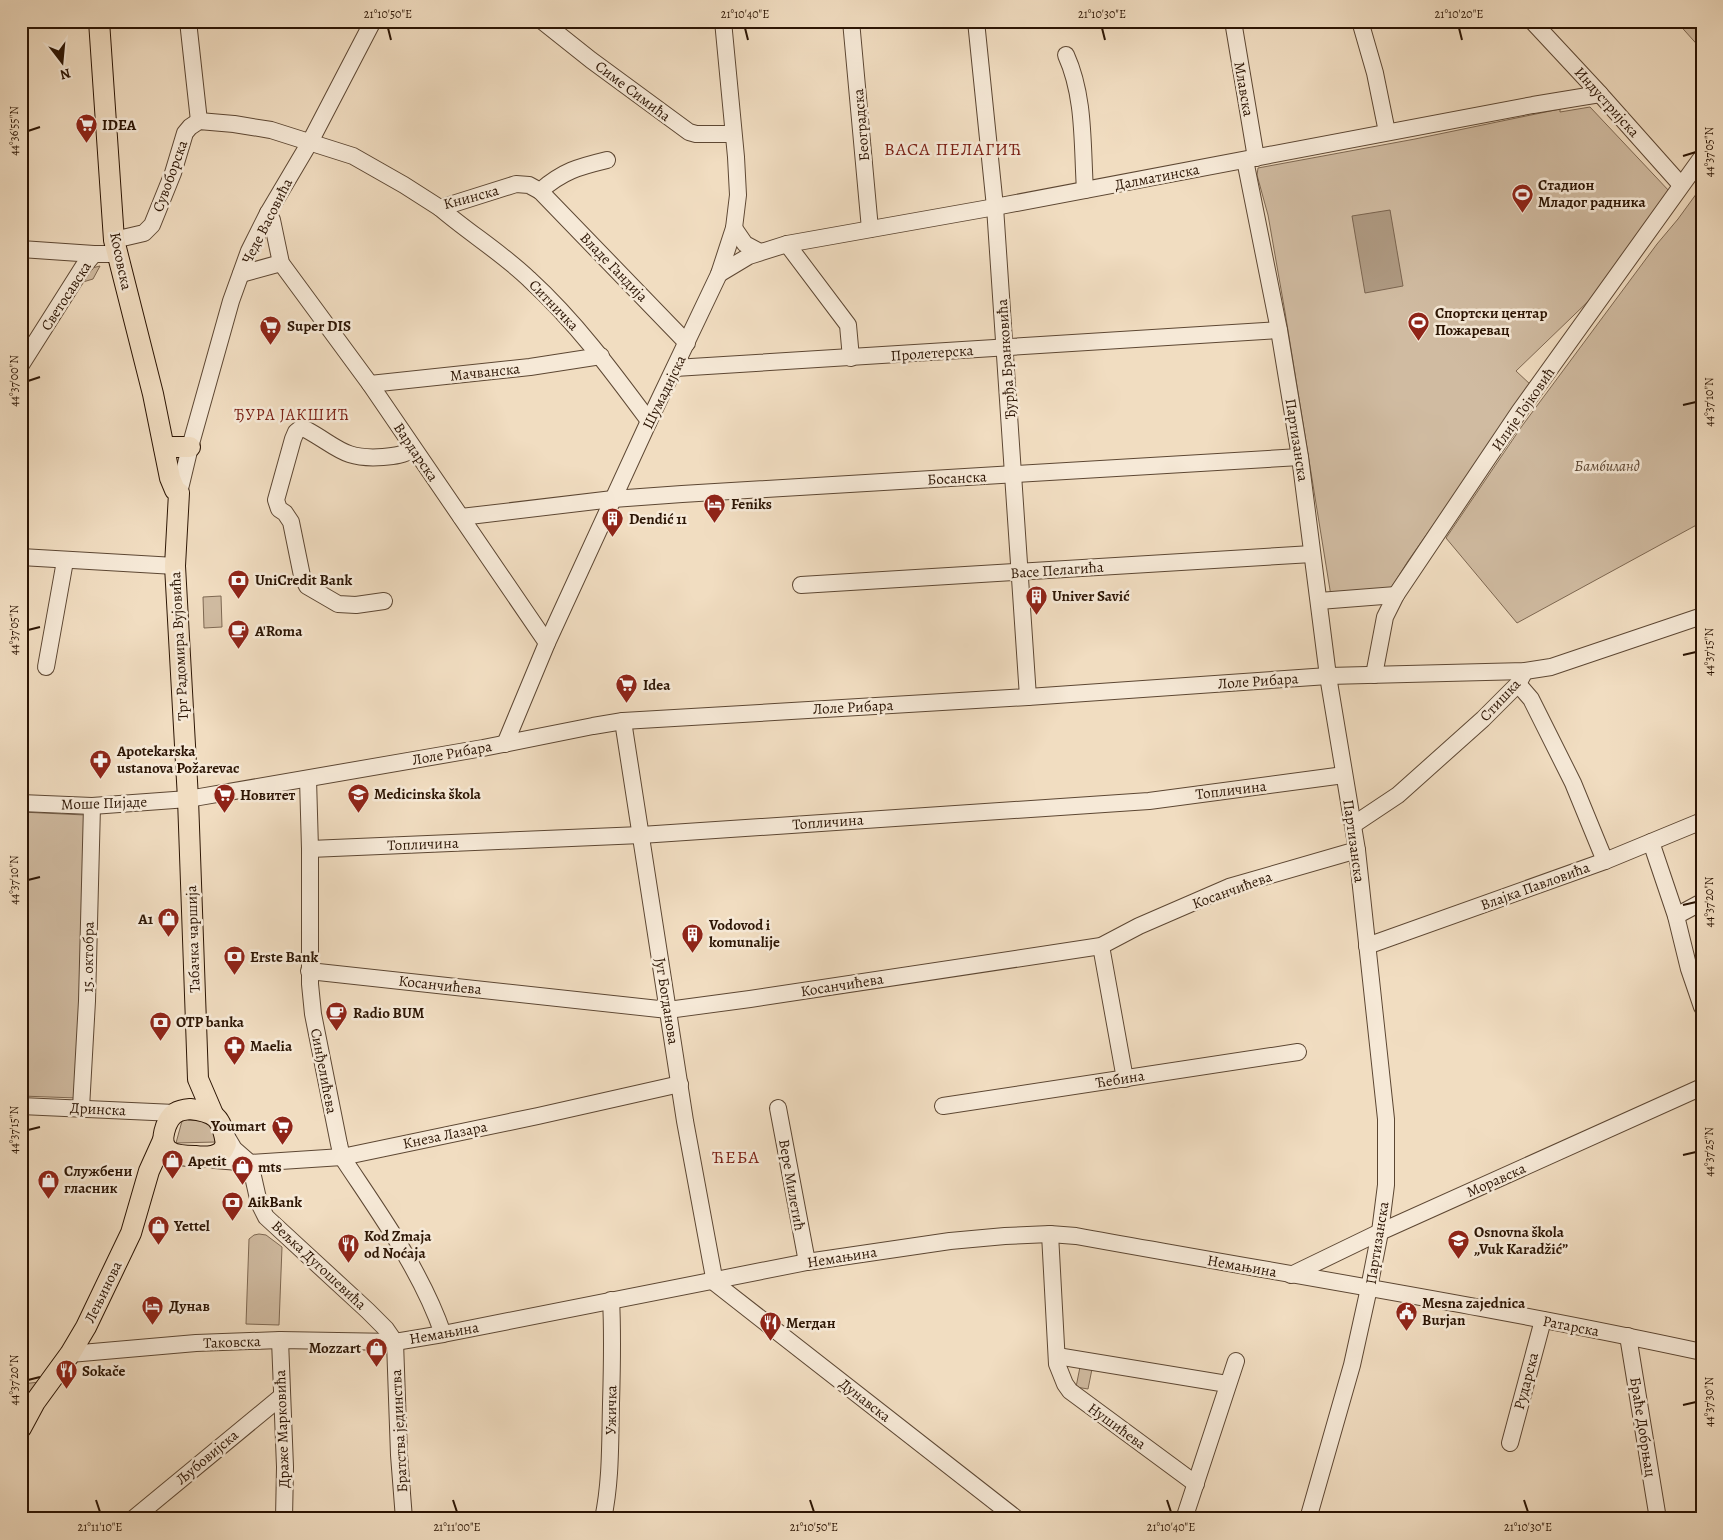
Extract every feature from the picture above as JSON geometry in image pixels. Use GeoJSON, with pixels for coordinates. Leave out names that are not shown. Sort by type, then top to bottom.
{"type":"FeatureCollection","features":[{"type":"Feature","properties":{"kind":"main road","name":"Косовска"},"geometry":{"type":"LineString","coordinates":[[99,21],[116,247],[153,394],[173,487],[179,493]]}},
{"type":"Feature","properties":{"kind":"main road"},"geometry":{"type":"LineString","coordinates":[[164,447],[190,447]]}},
{"type":"Feature","properties":{"kind":"main road","name":"Трг Радомира Вујовића"},"geometry":{"type":"LineString","coordinates":[[179,493],[174,566],[188,799]]}},
{"type":"Feature","properties":{"kind":"main road","name":"Табачка чаршија"},"geometry":{"type":"LineString","coordinates":[[188,799],[198,1079],[213,1114]]}},
{"type":"Feature","properties":{"kind":"main road"},"geometry":{"type":"LineString","coordinates":[[178,1111],[190,1109],[207,1111],[213,1114],[224,1132],[226,1144],[221,1152],[207,1157],[172,1155],[163,1140],[169,1119],[178,1111],[198,1079]]}},
{"type":"Feature","properties":{"kind":"main road","name":"Лењинова"},"geometry":{"type":"LineString","coordinates":[[21,1428],[28,1408],[70,1354],[86,1327],[131,1233],[149,1171],[163,1140]]}},
{"type":"Feature","properties":{"kind":"main road"},"geometry":{"type":"LineString","coordinates":[[149,1171],[179,1156]]}},
{"type":"Feature","properties":{"kind":"street"},"geometry":{"type":"LineString","coordinates":[[188,21],[199,121],[271,130],[310,142]]}},
{"type":"Feature","properties":{"kind":"street","name":"Чеде Васовића"},"geometry":{"type":"LineString","coordinates":[[179,493],[231,302],[251,247],[268,213],[310,142],[373,21]]}},
{"type":"Feature","properties":{"kind":"street","name":"Шумадијска"},"geometry":{"type":"LineString","coordinates":[[506,744],[547,643],[719,274],[734,228],[738,195],[723,21]]}},
{"type":"Feature","properties":{"kind":"street","name":"Београдска"},"geometry":{"type":"LineString","coordinates":[[851,21],[870,228]]}},
{"type":"Feature","properties":{"kind":"street","name":"Ђурђа Бранковића"},"geometry":{"type":"LineString","coordinates":[[976,21],[995,207],[1028,697]]}},
{"type":"Feature","properties":{"kind":"street","name":"Млавска"},"geometry":{"type":"LineString","coordinates":[[1232,21],[1251,159]]}},
{"type":"Feature","properties":{"kind":"street"},"geometry":{"type":"LineString","coordinates":[[1360,21],[1387,132]]}},
{"type":"Feature","properties":{"kind":"street","name":"Индустријска"},"geometry":{"type":"LineString","coordinates":[[1532,21],[1681,185]]}},
{"type":"Feature","properties":{"kind":"street","name":"Симе Симића"},"geometry":{"type":"LineString","coordinates":[[546,22],[591,60],[689,132],[696,134],[733,134]]}},
{"type":"Feature","properties":{"kind":"street"},"geometry":{"type":"LineString","coordinates":[[1066,55],[1074,75],[1080,112],[1085,190]]}},
{"type":"Feature","properties":{"kind":"street","name":"Далматинска"},"geometry":{"type":"LineString","coordinates":[[719,274],[749,256],[788,244],[1600,94]]}},
{"type":"Feature","properties":{"kind":"street","name":"Сувоборска"},"geometry":{"type":"LineString","coordinates":[[21,249],[94,254],[116,247],[144,233],[152,225],[173,173],[185,133],[199,121]]}},
{"type":"Feature","properties":{"kind":"street","name":"Книнска"},"geometry":{"type":"LineString","coordinates":[[310,142],[353,156],[440,208],[516,184],[529,185],[540,191]]}},
{"type":"Feature","properties":{"kind":"street","name":"Илије Гојковић"},"geometry":{"type":"LineString","coordinates":[[1374,675],[1385,617],[1396,594],[1519,412],[1702,157]]}},
{"type":"Feature","properties":{"kind":"street","name":"Партизанска"},"geometry":{"type":"LineString","coordinates":[[1251,159],[1300,457],[1328,676],[1357,850],[1386,1119],[1386,1185],[1370,1288],[1352,1365],[1308,1519]]}},
{"type":"Feature","properties":{"kind":"street"},"geometry":{"type":"LineString","coordinates":[[540,191],[561,174],[578,167],[607,160]]}},
{"type":"Feature","properties":{"kind":"street","name":"Владе Гандија"},"geometry":{"type":"LineString","coordinates":[[540,191],[687,343]]}},
{"type":"Feature","properties":{"kind":"street","name":"Ситничка"},"geometry":{"type":"LineString","coordinates":[[440,208],[528,277],[569,318],[601,356],[649,421]]}},
{"type":"Feature","properties":{"kind":"street","name":"Вардарска"},"geometry":{"type":"LineString","coordinates":[[268,213],[272,220],[281,263],[370,384],[547,643]]}},
{"type":"Feature","properties":{"kind":"street"},"geometry":{"type":"LineString","coordinates":[[734,228],[745,244],[760,252]]}},
{"type":"Feature","properties":{"kind":"street"},"geometry":{"type":"LineString","coordinates":[[788,244],[848,325],[851,358]]}},
{"type":"Feature","properties":{"kind":"street","name":"Светосавска"},"geometry":{"type":"LineString","coordinates":[[21,365],[83,267],[94,254]]}},
{"type":"Feature","properties":{"kind":"street"},"geometry":{"type":"LineString","coordinates":[[241,274],[281,263]]}},
{"type":"Feature","properties":{"kind":"street","name":"Пролетерска"},"geometry":{"type":"LineString","coordinates":[[676,368],[1279,330]]}},
{"type":"Feature","properties":{"kind":"street","name":"Мачванска"},"geometry":{"type":"LineString","coordinates":[[370,384],[530,367],[601,356]]}},
{"type":"Feature","properties":{"kind":"street"},"geometry":{"type":"LineString","coordinates":[[384,601],[356,605],[338,604],[307,586],[302,576],[292,522],[279,509],[276,500],[293,439],[296,432],[301,428],[352,456],[363,458],[388,457],[407,453],[413,449]]}},
{"type":"Feature","properties":{"kind":"street","name":"Босанска"},"geometry":{"type":"LineString","coordinates":[[461,517],[613,500],[1300,457]]}},
{"type":"Feature","properties":{"kind":"street","name":"Васе Пелагића"},"geometry":{"type":"LineString","coordinates":[[801,585],[1312,554]]}},
{"type":"Feature","properties":{"kind":"street"},"geometry":{"type":"LineString","coordinates":[[21,557],[174,566]]}},
{"type":"Feature","properties":{"kind":"street"},"geometry":{"type":"LineString","coordinates":[[46,667],[65,561]]}},
{"type":"Feature","properties":{"kind":"street"},"geometry":{"type":"LineString","coordinates":[[1319,601],[1396,594]]}},
{"type":"Feature","properties":{"kind":"street","name":"Стишка"},"geometry":{"type":"LineString","coordinates":[[1352,825],[1398,796],[1483,719],[1522,677],[1702,616]]}},
{"type":"Feature","properties":{"kind":"street","name":"Лоле Рибара"},"geometry":{"type":"LineString","coordinates":[[188,799],[506,744],[623,721],[1028,697],[1328,676],[1522,677]]}},
{"type":"Feature","properties":{"kind":"street"},"geometry":{"type":"LineString","coordinates":[[1522,677],[1573,783],[1605,861]]}},
{"type":"Feature","properties":{"kind":"street","name":"Југ Богданова"},"geometry":{"type":"LineString","coordinates":[[623,721],[685,1121],[715,1281]]}},
{"type":"Feature","properties":{"kind":"street","name":"Топличина"},"geometry":{"type":"LineString","coordinates":[[310,849],[641,835],[1149,801],[1344,775]]}},
{"type":"Feature","properties":{"kind":"street","name":"Синђелићева"},"geometry":{"type":"LineString","coordinates":[[308,779],[310,849],[309,971],[313,1014],[342,1157],[387,1225],[417,1276],[443,1334]]}},
{"type":"Feature","properties":{"kind":"street","name":"Моше Пијаде"},"geometry":{"type":"LineString","coordinates":[[21,803],[92,806],[188,799]]}},
{"type":"Feature","properties":{"kind":"street","name":"15. октобра"},"geometry":{"type":"LineString","coordinates":[[81,1108],[92,806]]}},
{"type":"Feature","properties":{"kind":"street","name":"Влајка Павловића"},"geometry":{"type":"LineString","coordinates":[[1367,946],[1605,861],[1702,821]]}},
{"type":"Feature","properties":{"kind":"street"},"geometry":{"type":"LineString","coordinates":[[1651,842],[1676,916],[1689,969],[1702,1007]]}},
{"type":"Feature","properties":{"kind":"street","name":"Косанчићева"},"geometry":{"type":"LineString","coordinates":[[309,971],[668,1010],[750,1000],[1101,946],[1140,926],[1229,887],[1357,850]]}},
{"type":"Feature","properties":{"kind":"street"},"geometry":{"type":"LineString","coordinates":[[1676,916],[1702,902]]}},
{"type":"Feature","properties":{"kind":"street"},"geometry":{"type":"LineString","coordinates":[[1101,946],[1125,1079]]}},
{"type":"Feature","properties":{"kind":"street","name":"Ћебина"},"geometry":{"type":"LineString","coordinates":[[943,1106],[1298,1052]]}},
{"type":"Feature","properties":{"kind":"street","name":"Кнеза Лазара"},"geometry":{"type":"LineString","coordinates":[[207,1157],[215,1160],[250,1163],[342,1157],[680,1084]]}},
{"type":"Feature","properties":{"kind":"street","name":"Моравска"},"geometry":{"type":"LineString","coordinates":[[1292,1275],[1380,1232],[1702,1087]]}},
{"type":"Feature","properties":{"kind":"street","name":"Дринска"},"geometry":{"type":"LineString","coordinates":[[21,1106],[178,1111]]}},
{"type":"Feature","properties":{"kind":"street","name":"Вере Милетић"},"geometry":{"type":"LineString","coordinates":[[778,1108],[807,1262]]}},
{"type":"Feature","properties":{"kind":"street"},"geometry":{"type":"LineString","coordinates":[[224,1132],[234,1149],[250,1163]]}},
{"type":"Feature","properties":{"kind":"street","name":"Вељка Дугошевића"},"geometry":{"type":"LineString","coordinates":[[250,1163],[259,1203],[266,1217],[368,1311],[386,1329],[395,1342]]}},
{"type":"Feature","properties":{"kind":"street","name":"Немањина"},"geometry":{"type":"LineString","coordinates":[[395,1342],[807,1262],[950,1241],[1005,1236],[1050,1234],[1076,1236],[1292,1275]]}},
{"type":"Feature","properties":{"kind":"street","name":"Нушићева"},"geometry":{"type":"LineString","coordinates":[[1050,1234],[1057,1364],[1065,1384],[1070,1391],[1196,1484]]}},
{"type":"Feature","properties":{"kind":"street","name":"Ратарска"},"geometry":{"type":"LineString","coordinates":[[1292,1275],[1543,1320],[1702,1352]]}},
{"type":"Feature","properties":{"kind":"street","name":"Дунавска"},"geometry":{"type":"LineString","coordinates":[[715,1281],[717,1285],[1017,1519]]}},
{"type":"Feature","properties":{"kind":"street","name":"Ужичка"},"geometry":{"type":"LineString","coordinates":[[603,1519],[608,1494],[610,1467],[613,1342],[611,1300]]}},
{"type":"Feature","properties":{"kind":"street","name":"Рударска"},"geometry":{"type":"LineString","coordinates":[[1510,1442],[1543,1320]]}},
{"type":"Feature","properties":{"kind":"street","name":"Браће Добрњац"},"geometry":{"type":"LineString","coordinates":[[1628,1336],[1658,1519]]}},
{"type":"Feature","properties":{"kind":"street","name":"Таковска"},"geometry":{"type":"LineString","coordinates":[[70,1354],[196,1343],[280,1340],[395,1342]]}},
{"type":"Feature","properties":{"kind":"street","name":"Драже Марковића"},"geometry":{"type":"LineString","coordinates":[[280,1340],[285,1467],[284,1519]]}},
{"type":"Feature","properties":{"kind":"street","name":"Братства јединства"},"geometry":{"type":"LineString","coordinates":[[395,1342],[399,1455],[404,1519]]}},
{"type":"Feature","properties":{"kind":"street"},"geometry":{"type":"LineString","coordinates":[[1057,1356],[1227,1384]]}},
{"type":"Feature","properties":{"kind":"street"},"geometry":{"type":"LineString","coordinates":[[1184,1519],[1236,1361]]}},
{"type":"Feature","properties":{"kind":"street","name":"Љубовијска"},"geometry":{"type":"LineString","coordinates":[[133,1519],[282,1396]]}},
{"type":"Feature","properties":{"kind":"green space"},"geometry":{"type":"Polygon","coordinates":[[[1676,21],[1702,21],[1702,50],[1676,21]]]}},
{"type":"Feature","properties":{"kind":"green space","name":"Спортски центар Пожаревац"},"geometry":{"type":"Polygon","coordinates":[[[1590,107],[1670,192],[1601,289],[1516,371],[1531,385],[1391,588],[1331,596],[1285,312],[1268,215],[1257,175],[1258,168],[1415,139],[1560,109],[1560,112],[1590,107]]]}},
{"type":"Feature","properties":{"kind":"green space","name":"Бамбиланд"},"geometry":{"type":"Polygon","coordinates":[[[1702,186],[1702,522],[1517,623],[1446,538],[1522,426],[1702,186]]]}},
{"type":"Feature","properties":{"kind":"green space"},"geometry":{"type":"Polygon","coordinates":[[[100,266],[93,279],[83,282],[92,268],[100,266]]]}},
{"type":"Feature","properties":{"kind":"green space"},"geometry":{"type":"Polygon","coordinates":[[[221,596],[222,627],[204,628],[203,597],[221,596]]]}},
{"type":"Feature","properties":{"kind":"green space"},"geometry":{"type":"Polygon","coordinates":[[[21,812],[85,815],[77,1098],[21,1096],[21,812]]]}},
{"type":"Feature","properties":{"kind":"green space"},"geometry":{"type":"Polygon","coordinates":[[[182,1121],[206,1122],[213,1129],[216,1142],[176,1143],[182,1121]]]}},
{"type":"Feature","properties":{"kind":"green space"},"geometry":{"type":"Polygon","coordinates":[[[259,1234],[266,1235],[282,1247],[279,1325],[246,1324],[249,1239],[259,1234]]]}},
{"type":"Feature","properties":{"kind":"green space"},"geometry":{"type":"Polygon","coordinates":[[[1080,1367],[1092,1369],[1088,1389],[1076,1387],[1080,1367]]]}},
{"type":"Feature","properties":{"kind":"green space"},"geometry":{"type":"Polygon","coordinates":[[[40,1382],[21,1404],[21,1384],[40,1382]]]}},
{"type":"Feature","properties":{"kind":"shaded area"},"geometry":{"type":"Polygon","coordinates":[[[1390,210],[1403,286],[1365,293],[1352,216],[1390,210]]]}},
{"type":"Feature","properties":{"kind":"place","name":"IDEA"},"geometry":{"type":"Point","coordinates":[86,144]}},
{"type":"Feature","properties":{"kind":"place","name":"Стадион Младог радника"},"geometry":{"type":"Point","coordinates":[1522,213]}},
{"type":"Feature","properties":{"kind":"place","name":"Спортски центар Пожаревац"},"geometry":{"type":"Point","coordinates":[1419,341]}},
{"type":"Feature","properties":{"kind":"place","name":"Super DIS"},"geometry":{"type":"Point","coordinates":[271,345]}},
{"type":"Feature","properties":{"kind":"place","name":"Feniks"},"geometry":{"type":"Point","coordinates":[715,523]}},
{"type":"Feature","properties":{"kind":"place","name":"Dendić 11"},"geometry":{"type":"Point","coordinates":[613,538]}},
{"type":"Feature","properties":{"kind":"place","name":"UniCredit Bank"},"geometry":{"type":"Point","coordinates":[239,599]}},
{"type":"Feature","properties":{"kind":"place","name":"Univer Savić"},"geometry":{"type":"Point","coordinates":[1036,615]}},
{"type":"Feature","properties":{"kind":"place","name":"A'Roma"},"geometry":{"type":"Point","coordinates":[239,650]}},
{"type":"Feature","properties":{"kind":"place","name":"Idea"},"geometry":{"type":"Point","coordinates":[627,704]}},
{"type":"Feature","properties":{"kind":"place","name":"Apotekarska ustanova Požarevac"},"geometry":{"type":"Point","coordinates":[101,779]}},
{"type":"Feature","properties":{"kind":"place","name":"Medicinska škola"},"geometry":{"type":"Point","coordinates":[358,813]}},
{"type":"Feature","properties":{"kind":"place","name":"Новитет"},"geometry":{"type":"Point","coordinates":[224,814]}},
{"type":"Feature","properties":{"kind":"place","name":"A1"},"geometry":{"type":"Point","coordinates":[169,938]}},
{"type":"Feature","properties":{"kind":"place","name":"Vodovod i komunalije"},"geometry":{"type":"Point","coordinates":[693,953]}},
{"type":"Feature","properties":{"kind":"place","name":"Erste Bank"},"geometry":{"type":"Point","coordinates":[234,976]}},
{"type":"Feature","properties":{"kind":"place","name":"Radio BUM"},"geometry":{"type":"Point","coordinates":[337,1032]}},
{"type":"Feature","properties":{"kind":"place","name":"OTP banka"},"geometry":{"type":"Point","coordinates":[160,1041]}},
{"type":"Feature","properties":{"kind":"place","name":"Maelia"},"geometry":{"type":"Point","coordinates":[234,1065]}},
{"type":"Feature","properties":{"kind":"place","name":"Youmart"},"geometry":{"type":"Point","coordinates":[282,1145]}},
{"type":"Feature","properties":{"kind":"place","name":"Apetit"},"geometry":{"type":"Point","coordinates":[172,1180]}},
{"type":"Feature","properties":{"kind":"place","name":"mts"},"geometry":{"type":"Point","coordinates":[242,1186]}},
{"type":"Feature","properties":{"kind":"place","name":"Службени гласник"},"geometry":{"type":"Point","coordinates":[48,1199]}},
{"type":"Feature","properties":{"kind":"place","name":"AikBank"},"geometry":{"type":"Point","coordinates":[232,1221]}},
{"type":"Feature","properties":{"kind":"place","name":"Yettel"},"geometry":{"type":"Point","coordinates":[158,1245]}},
{"type":"Feature","properties":{"kind":"place","name":"Osnovna škola „Vuk Karadžić”"},"geometry":{"type":"Point","coordinates":[1458,1260]}},
{"type":"Feature","properties":{"kind":"place","name":"Kod Zmaja od Noćaja"},"geometry":{"type":"Point","coordinates":[348,1264]}},
{"type":"Feature","properties":{"kind":"place","name":"Дунав"},"geometry":{"type":"Point","coordinates":[153,1325]}},
{"type":"Feature","properties":{"kind":"place","name":"Mesna zajednica Burjan"},"geometry":{"type":"Point","coordinates":[1406,1331]}},
{"type":"Feature","properties":{"kind":"place","name":"Мегдан"},"geometry":{"type":"Point","coordinates":[770,1342]}},
{"type":"Feature","properties":{"kind":"place","name":"Mozzart"},"geometry":{"type":"Point","coordinates":[377,1367]}},
{"type":"Feature","properties":{"kind":"place","name":"Sokače"},"geometry":{"type":"Point","coordinates":[66,1390]}},
{"type":"Feature","properties":{"kind":"district","name":"ВАСА ПЕЛАГИЋ"},"geometry":{"type":"Point","coordinates":[953,149]}},
{"type":"Feature","properties":{"kind":"district","name":"ЂУРА ЈАКШИЋ"},"geometry":{"type":"Point","coordinates":[292,414]}},
{"type":"Feature","properties":{"kind":"district","name":"ЋЕБА"},"geometry":{"type":"Point","coordinates":[736,1157]}}]}
